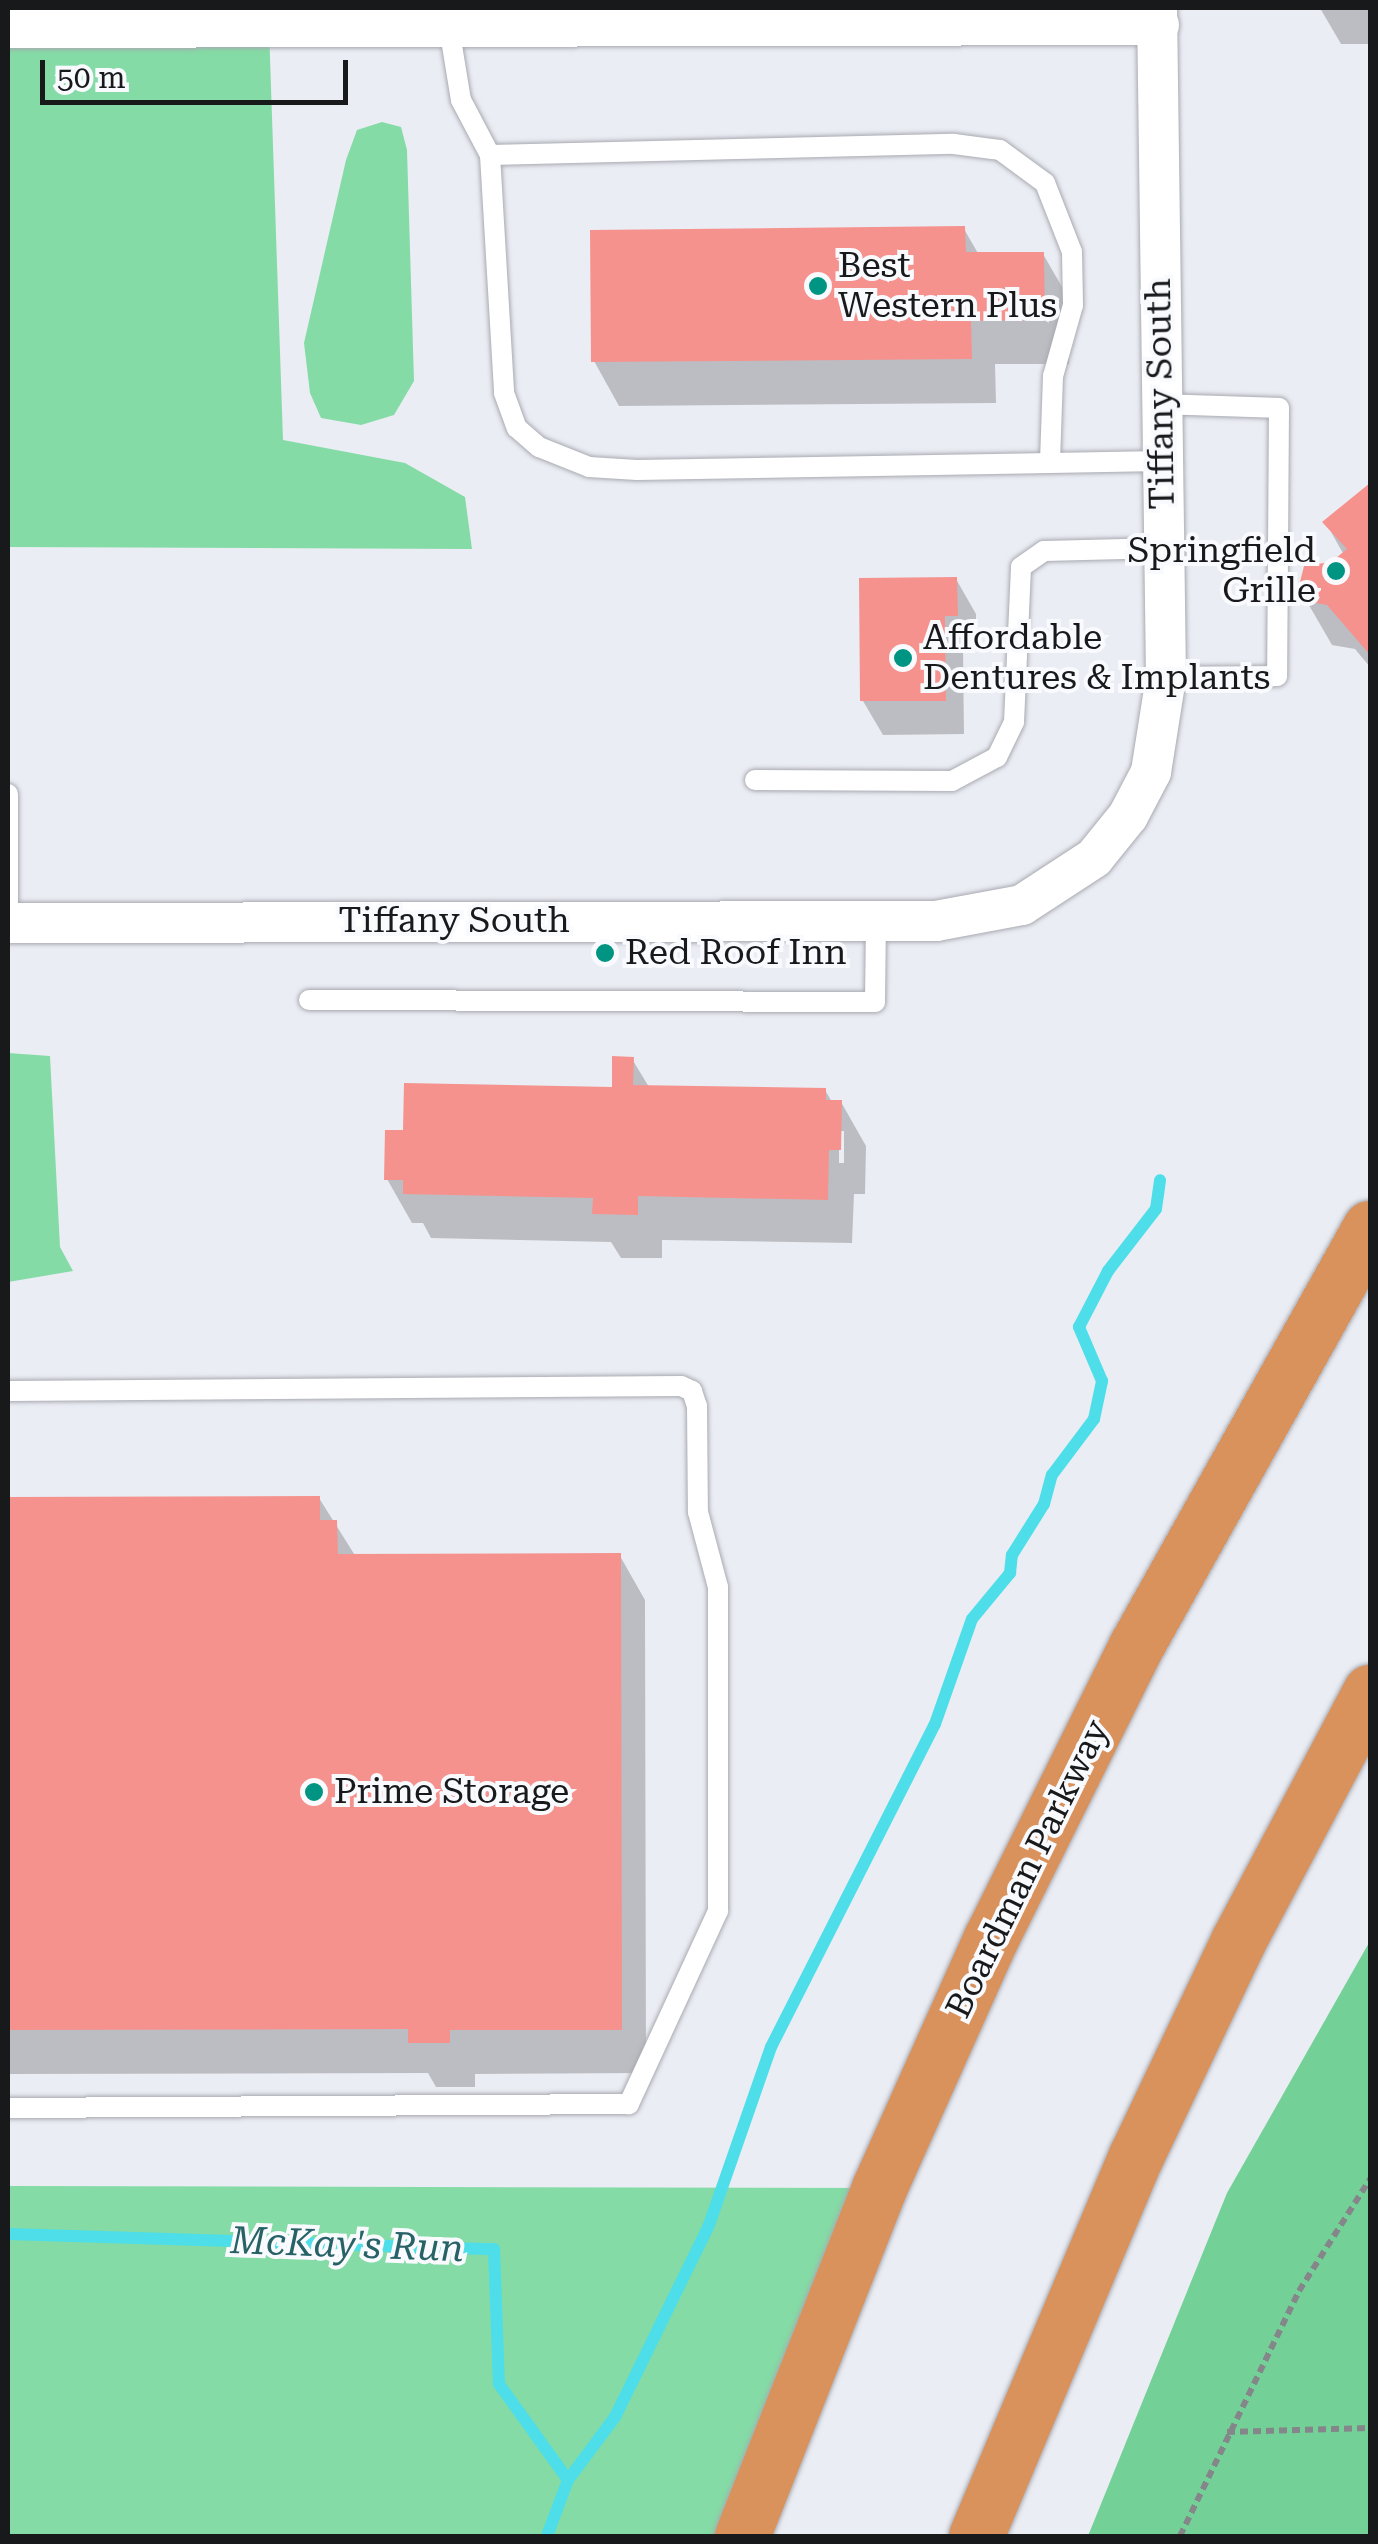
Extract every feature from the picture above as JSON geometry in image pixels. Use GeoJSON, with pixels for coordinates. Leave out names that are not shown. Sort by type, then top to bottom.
{"type":"FeatureCollection","features":[{"type":"Feature","properties":{"kind":"highway","name":"Boardman Parkway"},"geometry":{"type":"LineString","coordinates":[[742,2536],[879,2188],[991,1938],[1136,1646],[1370,1228]]}},
{"type":"Feature","properties":{"kind":"highway"},"geometry":{"type":"LineString","coordinates":[[976,2536],[1136,2156],[1238,1942],[1370,1692]]}},
{"type":"Feature","properties":{"kind":"street"},"geometry":{"type":"LineString","coordinates":[[8,28],[450,26],[592,17],[1158,16]]}},
{"type":"Feature","properties":{"kind":"street","name":"Tiffany South"},"geometry":{"type":"LineString","coordinates":[[8,923],[964,919],[1022,905],[1094,858],[1128,816],[1151,772],[1166,677],[1158,16]]}},
{"type":"Feature","properties":{"kind":"lane"},"geometry":{"type":"LineString","coordinates":[[450,26],[461,100],[490,154],[504,394],[517,428],[539,447],[589,467],[637,470],[1162,461]]}},
{"type":"Feature","properties":{"kind":"lane"},"geometry":{"type":"LineString","coordinates":[[490,154],[954,144],[1000,150],[1046,182],[1072,252],[1074,305],[1053,376],[1050,463]]}},
{"type":"Feature","properties":{"kind":"lane"},"geometry":{"type":"LineString","coordinates":[[1161,404],[1279,408],[1277,676],[1166,677]]}},
{"type":"Feature","properties":{"kind":"lane"},"geometry":{"type":"LineString","coordinates":[[755,780],[952,781],[997,758],[1014,722],[1020,567],[1044,552],[1164,548]]}},
{"type":"Feature","properties":{"kind":"lane"},"geometry":{"type":"LineString","coordinates":[[8,794],[8,902]]}},
{"type":"Feature","properties":{"kind":"lane"},"geometry":{"type":"LineString","coordinates":[[309,1000],[875,1002],[876,919]]}},
{"type":"Feature","properties":{"kind":"lane"},"geometry":{"type":"LineString","coordinates":[[8,1392],[681,1386],[692,1391],[698,1512],[718,1587],[718,1911],[629,2104],[8,2108]]}},
{"type":"Feature","properties":{"kind":"path"},"geometry":{"type":"LineString","coordinates":[[1180,2536],[1299,2291],[1370,2179]]}},
{"type":"Feature","properties":{"kind":"path"},"geometry":{"type":"LineString","coordinates":[[1228,2432],[1370,2428]]}},
{"type":"Feature","properties":{"kind":"green space"},"geometry":{"type":"Polygon","coordinates":[[[8,8],[510,8],[269,28],[283,440],[405,463],[465,497],[472,549],[8,547],[8,8]]]}},
{"type":"Feature","properties":{"kind":"green space"},"geometry":{"type":"Polygon","coordinates":[[[382,122],[401,127],[407,150],[414,381],[394,415],[361,425],[321,418],[310,393],[304,343],[346,160],[357,130],[382,122]]]}},
{"type":"Feature","properties":{"kind":"green space"},"geometry":{"type":"Polygon","coordinates":[[[8,1053],[50,1056],[60,1247],[73,1271],[8,1282],[8,1053]]]}},
{"type":"Feature","properties":{"kind":"green space"},"geometry":{"type":"Polygon","coordinates":[[[1370,1941],[1370,2536],[1088,2536],[1227,2193],[1370,1941]]]}},
{"type":"Feature","properties":{"kind":"green space"},"geometry":{"type":"Polygon","coordinates":[[[8,2186],[879,2188],[742,2536],[8,2536],[8,2186]]]}},
{"type":"Feature","properties":{"kind":"building","name":"Best Western Plus"},"geometry":{"type":"Polygon","coordinates":[[[965,226],[966,252],[1044,252],[1045,320],[971,321],[972,359],[591,362],[590,230],[965,226]]]}},
{"type":"Feature","properties":{"kind":"building","name":"Springfield Grille"},"geometry":{"type":"Polygon","coordinates":[[[1370,483],[1370,655],[1327,605],[1304,601],[1299,586],[1304,566],[1331,562],[1347,549],[1322,522],[1370,483]]]}},
{"type":"Feature","properties":{"kind":"building","name":"Affordable Dentures & Implants"},"geometry":{"type":"Polygon","coordinates":[[[957,577],[958,616],[945,616],[946,701],[860,701],[859,578],[957,577]]]}},
{"type":"Feature","properties":{"kind":"building"},"geometry":{"type":"Polygon","coordinates":[[[612,1056],[634,1057],[633,1085],[826,1088],[826,1100],[842,1100],[841,1150],[829,1150],[828,1200],[638,1196],[638,1215],[592,1214],[593,1198],[403,1194],[403,1180],[384,1180],[385,1130],[403,1130],[404,1083],[612,1087],[612,1056]]]}},
{"type":"Feature","properties":{"kind":"building","name":"Prime Storage"},"geometry":{"type":"Polygon","coordinates":[[[320,1496],[320,1520],[337,1520],[338,1554],[621,1553],[622,2030],[450,2030],[450,2043],[408,2043],[408,2029],[8,2030],[8,1497],[320,1496]]]}},
{"type":"Feature","properties":{"kind":"waterway"},"geometry":{"type":"LineString","coordinates":[[568,2480],[615,2417],[709,2225],[771,2047],[935,1724],[972,1619],[1010,1573],[1012,1555],[1044,1504],[1052,1475],[1094,1419],[1102,1381],[1079,1327],[1108,1271],[1156,1209],[1160,1180]]}},
{"type":"Feature","properties":{"kind":"waterway","name":"McKay's Run"},"geometry":{"type":"LineString","coordinates":[[8,2234],[494,2249],[499,2384],[568,2480],[547,2536]]}},
{"type":"Feature","properties":{"kind":"place","name":"Best Western Plus"},"geometry":{"type":"Point","coordinates":[818,286]}},
{"type":"Feature","properties":{"kind":"place","name":"Springfield Grille"},"geometry":{"type":"Point","coordinates":[1336,571]}},
{"type":"Feature","properties":{"kind":"place","name":"Affordable Dentures & Implants"},"geometry":{"type":"Point","coordinates":[903,658]}},
{"type":"Feature","properties":{"kind":"place","name":"Red Roof Inn"},"geometry":{"type":"Point","coordinates":[605,953]}},
{"type":"Feature","properties":{"kind":"place","name":"Prime Storage"},"geometry":{"type":"Point","coordinates":[314,1792]}}]}
